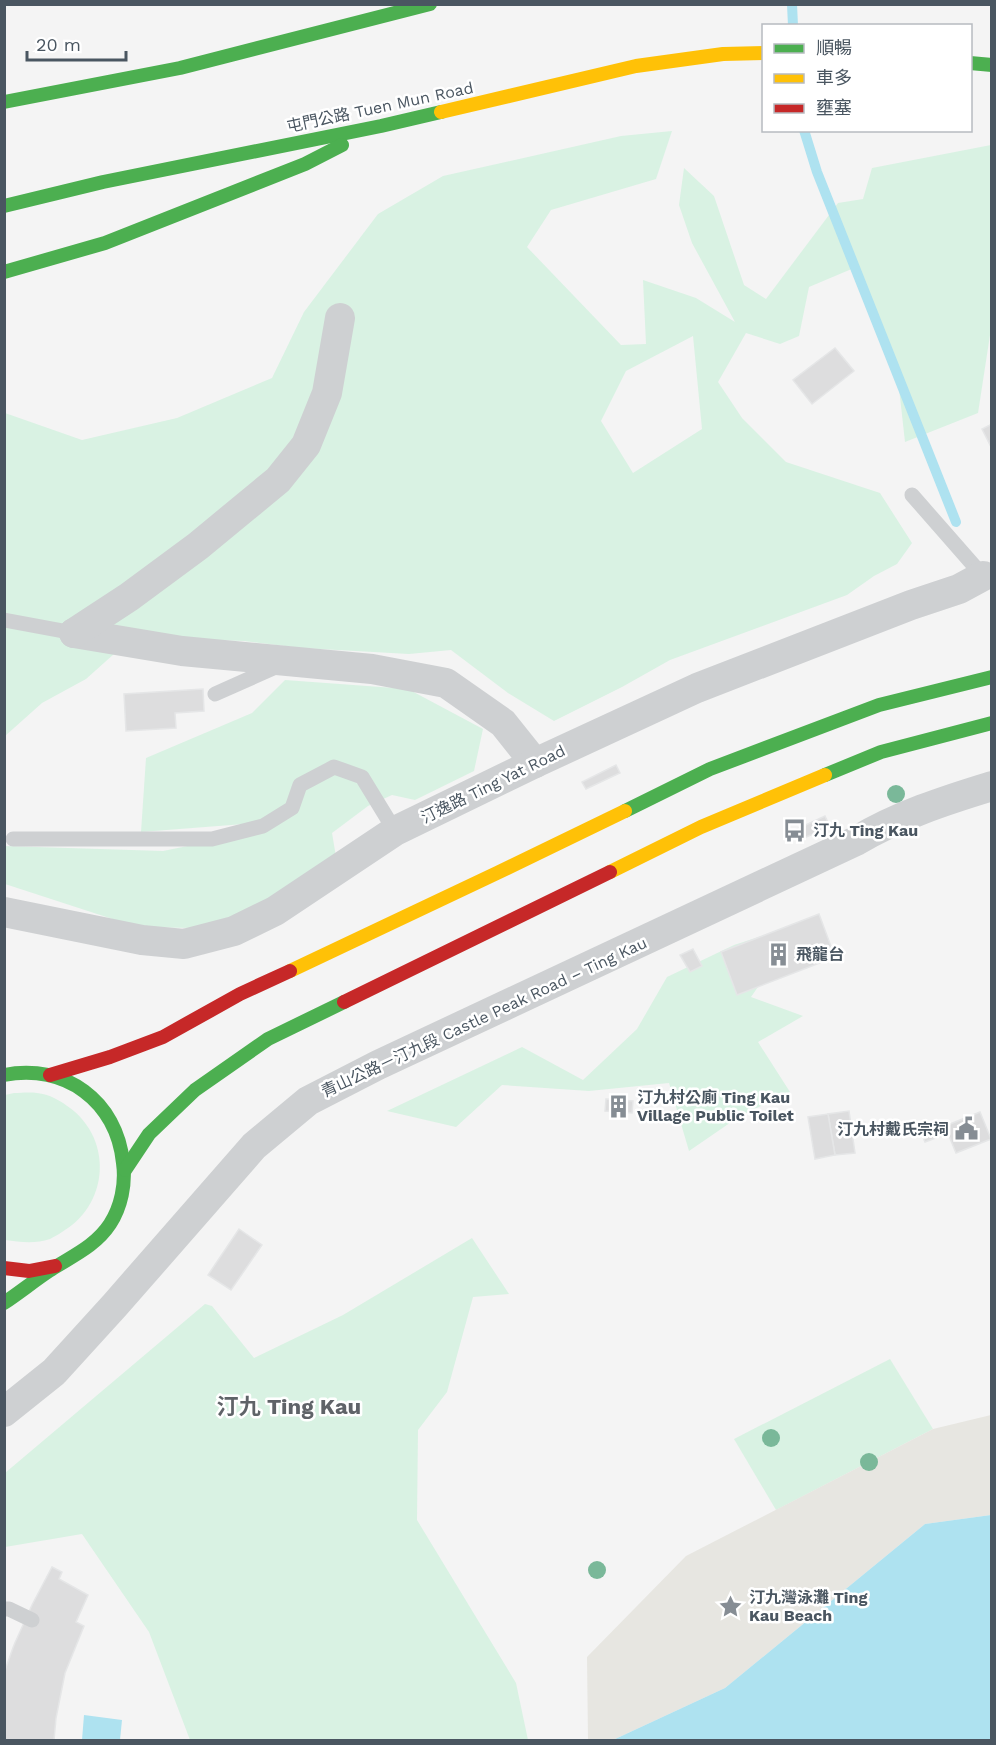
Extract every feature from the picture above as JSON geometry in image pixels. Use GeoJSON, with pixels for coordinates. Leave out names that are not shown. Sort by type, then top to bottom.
{"type":"FeatureCollection","features":[{"type":"Feature","properties":{"kind":"main road"},"geometry":{"type":"LineString","coordinates":[[4,102],[180,68],[430,4]]}},
{"type":"Feature","properties":{"kind":"main road","name":"屯門公路 Tuen Mun Road"},"geometry":{"type":"LineString","coordinates":[[4,206],[103,182],[381,126],[636,66],[723,54],[762,52]]}},
{"type":"Feature","properties":{"kind":"main road"},"geometry":{"type":"LineString","coordinates":[[972,63],[992,65]]}},
{"type":"Feature","properties":{"kind":"main road"},"geometry":{"type":"LineString","coordinates":[[4,272],[105,243],[305,164],[381,126]]}},
{"type":"Feature","properties":{"kind":"main road"},"geometry":{"type":"LineString","coordinates":[[50,1075],[110,1057],[163,1037],[240,994],[710,770],[879,705],[992,678]]}},
{"type":"Feature","properties":{"kind":"main road"},"geometry":{"type":"LineString","coordinates":[[125,1170],[149,1134],[195,1090],[268,1039],[701,827],[881,752],[992,723]]}},
{"type":"Feature","properties":{"kind":"main road"},"geometry":{"type":"LineString","coordinates":[[4,1075],[23,1072],[50,1075],[79,1087],[102,1108],[112,1123],[120,1140],[125,1170],[120,1204],[105,1230],[84,1252],[57,1266],[4,1303]]}},
{"type":"Feature","properties":{"kind":"main road"},"geometry":{"type":"LineString","coordinates":[[4,1268],[29,1271],[57,1266]]}},
{"type":"Feature","properties":{"kind":"street"},"geometry":{"type":"LineString","coordinates":[[74,633],[129,597],[198,546],[278,480],[306,445],[327,393],[340,318]]}},
{"type":"Feature","properties":{"kind":"street","name":"汀逸路 Ting Yat Road"},"geometry":{"type":"LineString","coordinates":[[4,912],[142,940],[184,944],[234,931],[275,911],[395,831],[535,763],[697,688],[910,605],[959,589],[987,571]]}},
{"type":"Feature","properties":{"kind":"street"},"geometry":{"type":"LineString","coordinates":[[74,633],[182,651],[372,669],[446,683],[503,723],[535,763]]}},
{"type":"Feature","properties":{"kind":"street","name":"青山公路－汀九段 Castle Peak Road – Ting Kau"},"geometry":{"type":"LineString","coordinates":[[4,1412],[54,1372],[254,1146],[308,1101],[378,1065],[891,823],[961,795],[992,786]]}},
{"type":"Feature","properties":{"kind":"lane"},"geometry":{"type":"LineString","coordinates":[[912,495],[987,571]]}},
{"type":"Feature","properties":{"kind":"lane"},"geometry":{"type":"LineString","coordinates":[[4,620],[74,633]]}},
{"type":"Feature","properties":{"kind":"lane"},"geometry":{"type":"LineString","coordinates":[[215,694],[288,661]]}},
{"type":"Feature","properties":{"kind":"lane"},"geometry":{"type":"LineString","coordinates":[[13,839],[212,839],[263,826],[291,807],[300,785],[334,767],[362,777],[395,831]]}},
{"type":"Feature","properties":{"kind":"lane"},"geometry":{"type":"LineString","coordinates":[[4,1609],[9,1609],[32,1620]]}},
{"type":"Feature","properties":{"kind":"green space"},"geometry":{"type":"Polygon","coordinates":[[[672,131],[656,179],[551,210],[527,247],[621,345],[646,344],[643,280],[696,298],[735,322],[692,243],[679,205],[684,168],[714,196],[744,285],[766,299],[838,203],[863,199],[872,168],[991,145],[992,322],[978,413],[905,442],[896,361],[854,268],[809,287],[799,336],[780,344],[746,333],[718,382],[742,418],[786,462],[880,493],[912,543],[897,564],[874,576],[847,595],[670,660],[554,721],[508,693],[451,650],[409,654],[302,648],[244,641],[133,637],[86,679],[42,703],[5,736],[5,413],[82,440],[177,418],[272,378],[304,312],[378,214],[443,176],[621,136],[672,131]],[[693,336],[626,371],[601,421],[633,473],[702,429],[693,336]]]}},
{"type":"Feature","properties":{"kind":"green space"},"geometry":{"type":"Polygon","coordinates":[[[285,680],[408,689],[483,729],[474,771],[415,800],[392,795],[368,806],[332,833],[337,863],[259,908],[194,928],[137,927],[5,884],[5,846],[163,851],[270,829],[244,824],[141,832],[146,758],[252,713],[285,680]]]}},
{"type":"Feature","properties":{"kind":"green space"},"geometry":{"type":"Polygon","coordinates":[[[802,923],[751,997],[803,1016],[758,1042],[790,1092],[740,1116],[689,1151],[669,1083],[589,1091],[502,1085],[456,1127],[387,1111],[522,1047],[583,1080],[637,1029],[667,977],[734,945],[802,923]]]}},
{"type":"Feature","properties":{"kind":"green space"},"geometry":{"type":"Polygon","coordinates":[[[41,1094],[55,1098],[66,1105],[84,1121],[94,1137],[99,1154],[100,1172],[97,1189],[89,1206],[78,1220],[58,1235],[39,1242],[5,1240],[5,1095],[41,1094]]]}},
{"type":"Feature","properties":{"kind":"green space"},"geometry":{"type":"Polygon","coordinates":[[[472,1238],[509,1294],[473,1297],[447,1392],[418,1430],[417,1520],[516,1683],[528,1740],[190,1740],[149,1632],[82,1534],[5,1547],[5,1473],[205,1304],[212,1306],[254,1358],[343,1315],[472,1238]]]}},
{"type":"Feature","properties":{"kind":"green space"},"geometry":{"type":"Polygon","coordinates":[[[890,1359],[933,1429],[776,1510],[734,1439],[890,1359]]]}},
{"type":"Feature","properties":{"kind":"sand","name":"汀九灣泳灘 Ting Kau Beach"},"geometry":{"type":"Polygon","coordinates":[[[991,1415],[991,1515],[925,1524],[725,1688],[613,1740],[588,1740],[587,1657],[686,1556],[933,1429],[991,1415]]]}},
{"type":"Feature","properties":{"kind":"water"},"geometry":{"type":"Polygon","coordinates":[[[991,1515],[991,1740],[613,1740],[725,1688],[925,1524],[991,1515]]]}},
{"type":"Feature","properties":{"kind":"water"},"geometry":{"type":"Polygon","coordinates":[[[84,1715],[122,1720],[120,1740],[82,1740],[84,1715]]]}},
{"type":"Feature","properties":{"kind":"building"},"geometry":{"type":"Polygon","coordinates":[[[835,348],[854,371],[812,404],[793,380],[835,348]]]}},
{"type":"Feature","properties":{"kind":"building"},"geometry":{"type":"Polygon","coordinates":[[[992,424],[992,449],[982,429],[992,424]]]}},
{"type":"Feature","properties":{"kind":"building"},"geometry":{"type":"Polygon","coordinates":[[[203,689],[204,711],[175,713],[176,728],[126,731],[124,694],[203,689]]]}},
{"type":"Feature","properties":{"kind":"building"},"geometry":{"type":"Polygon","coordinates":[[[616,765],[620,773],[586,789],[582,782],[616,765]]]}},
{"type":"Feature","properties":{"kind":"building"},"geometry":{"type":"Polygon","coordinates":[[[825,816],[830,827],[799,840],[795,830],[825,816]]]}},
{"type":"Feature","properties":{"kind":"building","name":"飛龍台"},"geometry":{"type":"Polygon","coordinates":[[[819,914],[835,957],[737,995],[721,952],[819,914]]]}},
{"type":"Feature","properties":{"kind":"building"},"geometry":{"type":"Polygon","coordinates":[[[693,949],[702,966],[690,972],[680,955],[693,949]]]}},
{"type":"Feature","properties":{"kind":"building","name":"汀九村公廁 Ting Kau Village Public Toilet"},"geometry":{"type":"Polygon","coordinates":[[[606,1099],[633,1101],[632,1113],[605,1111],[606,1099]]]}},
{"type":"Feature","properties":{"kind":"building"},"geometry":{"type":"Polygon","coordinates":[[[849,1111],[855,1153],[835,1155],[828,1114],[849,1111]]]}},
{"type":"Feature","properties":{"kind":"building","name":"汀九村戴氏宗祠"},"geometry":{"type":"Polygon","coordinates":[[[980,1112],[991,1139],[956,1153],[945,1126],[980,1112]]]}},
{"type":"Feature","properties":{"kind":"building"},"geometry":{"type":"Polygon","coordinates":[[[828,1114],[835,1155],[815,1159],[808,1117],[828,1114]]]}},
{"type":"Feature","properties":{"kind":"building"},"geometry":{"type":"Polygon","coordinates":[[[945,1126],[949,1133],[925,1142],[922,1135],[945,1126]]]}},
{"type":"Feature","properties":{"kind":"building"},"geometry":{"type":"Polygon","coordinates":[[[239,1229],[262,1245],[231,1290],[208,1275],[239,1229]]]}},
{"type":"Feature","properties":{"kind":"building"},"geometry":{"type":"Polygon","coordinates":[[[52,1567],[62,1572],[59,1579],[88,1595],[76,1622],[84,1626],[65,1673],[54,1740],[4,1740],[4,1673],[32,1605],[52,1567]]]}},
{"type":"Feature","properties":{"kind":"waterway"},"geometry":{"type":"LineString","coordinates":[[792,4],[793,24]]}},
{"type":"Feature","properties":{"kind":"waterway"},"geometry":{"type":"LineString","coordinates":[[805,132],[817,172],[956,522]]}},
{"type":"Feature","properties":{"kind":"traffic: fast"},"geometry":{"type":"LineString","coordinates":[[4,102],[180,68],[430,4]]}},
{"type":"Feature","properties":{"kind":"traffic: fast"},"geometry":{"type":"LineString","coordinates":[[972,63],[992,65]]}},
{"type":"Feature","properties":{"kind":"traffic: fast"},"geometry":{"type":"LineString","coordinates":[[4,206],[103,182],[441,112]]}},
{"type":"Feature","properties":{"kind":"traffic: fast"},"geometry":{"type":"LineString","coordinates":[[4,272],[105,243],[305,164],[342,145]]}},
{"type":"Feature","properties":{"kind":"traffic: fast"},"geometry":{"type":"LineString","coordinates":[[625,811],[710,769],[879,705],[992,677]]}},
{"type":"Feature","properties":{"kind":"traffic: fast"},"geometry":{"type":"LineString","coordinates":[[825,775],[881,752],[992,723]]}},
{"type":"Feature","properties":{"kind":"traffic: fast"},"geometry":{"type":"LineString","coordinates":[[125,1170],[149,1134],[195,1090],[268,1039],[344,1002]]}},
{"type":"Feature","properties":{"kind":"traffic: fast"},"geometry":{"type":"LineString","coordinates":[[4,1075],[26,1073],[47,1075],[67,1081],[84,1091],[99,1105],[110,1121],[119,1141],[124,1179],[117,1210],[104,1232],[82,1251],[4,1303]]}},
{"type":"Feature","properties":{"kind":"traffic: slow"},"geometry":{"type":"LineString","coordinates":[[441,112],[636,66],[723,54],[762,53]]}},
{"type":"Feature","properties":{"kind":"traffic: slow"},"geometry":{"type":"LineString","coordinates":[[610,872],[701,827],[825,775]]}},
{"type":"Feature","properties":{"kind":"traffic: slow"},"geometry":{"type":"LineString","coordinates":[[290,971],[625,811]]}},
{"type":"Feature","properties":{"kind":"traffic: jam"},"geometry":{"type":"LineString","coordinates":[[344,1002],[610,872]]}},
{"type":"Feature","properties":{"kind":"traffic: jam"},"geometry":{"type":"LineString","coordinates":[[50,1075],[110,1057],[163,1037],[240,994],[290,971]]}},
{"type":"Feature","properties":{"kind":"traffic: jam"},"geometry":{"type":"LineString","coordinates":[[4,1268],[29,1271],[55,1266]]}},
{"type":"Feature","properties":{"kind":"place","name":"汀九 Ting Kau"},"geometry":{"type":"Point","coordinates":[795,830]}},
{"type":"Feature","properties":{"kind":"place","name":"飛龍台"},"geometry":{"type":"Point","coordinates":[778,954]}},
{"type":"Feature","properties":{"kind":"place","name":"汀九村公廁 Ting Kau Village Public Toilet"},"geometry":{"type":"Point","coordinates":[619,1106]}},
{"type":"Feature","properties":{"kind":"place","name":"汀九村戴氏宗祠"},"geometry":{"type":"Point","coordinates":[967,1129]}},
{"type":"Feature","properties":{"kind":"place","name":"汀九灣泳灘 Ting Kau Beach"},"geometry":{"type":"Point","coordinates":[731,1606]}},
{"type":"Feature","properties":{"kind":"district","name":"汀九 Ting Kau"},"geometry":{"type":"Point","coordinates":[289,1406]}}]}
